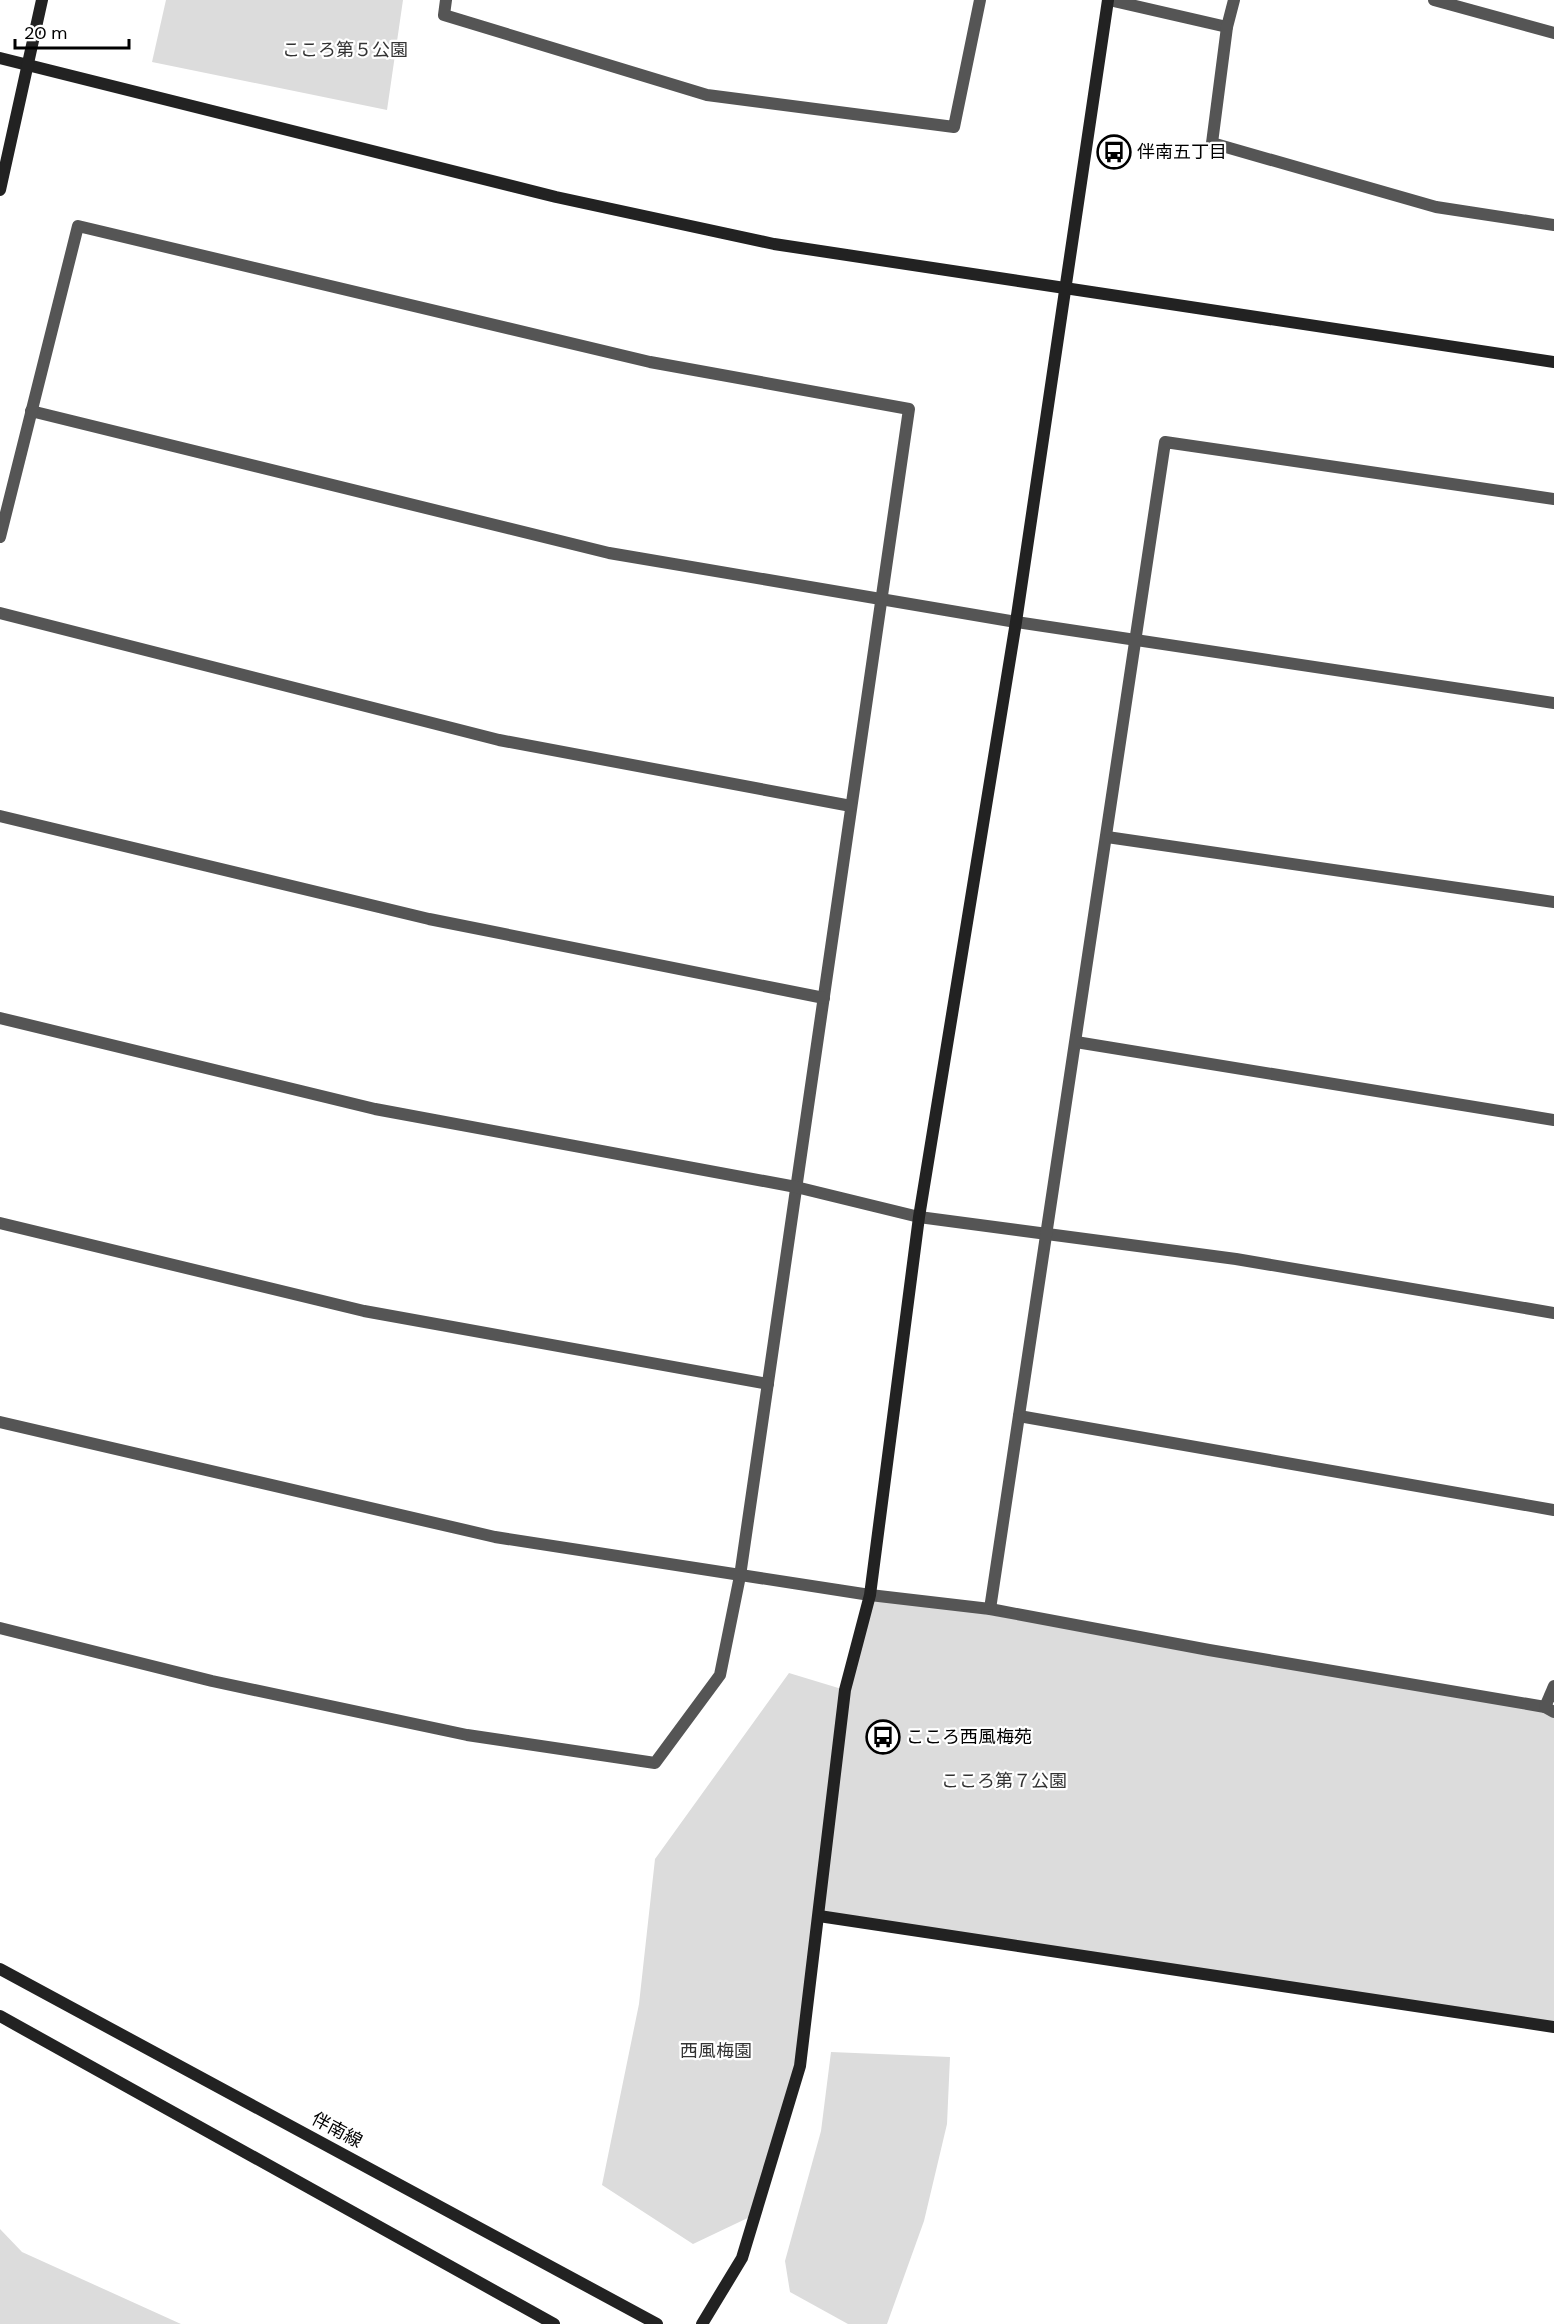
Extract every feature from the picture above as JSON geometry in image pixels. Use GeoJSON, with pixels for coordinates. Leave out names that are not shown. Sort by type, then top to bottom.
{"type":"FeatureCollection","features":[{"type":"Feature","properties":{"kind":"street"},"geometry":{"type":"LineString","coordinates":[[0,190],[42,0]]}},
{"type":"Feature","properties":{"kind":"street"},"geometry":{"type":"LineString","coordinates":[[446,0],[444,15],[707,95],[954,127],[980,0]]}},
{"type":"Feature","properties":{"kind":"street"},"geometry":{"type":"LineString","coordinates":[[702,2324],[742,2258],[800,2066],[845,1690],[870,1595],[919,1217],[1016,622],[1108,0],[1227,27]]}},
{"type":"Feature","properties":{"kind":"street"},"geometry":{"type":"LineString","coordinates":[[1234,0],[1227,27],[1212,143],[1436,207],[1554,225]]}},
{"type":"Feature","properties":{"kind":"street"},"geometry":{"type":"LineString","coordinates":[[1434,0],[1554,33]]}},
{"type":"Feature","properties":{"kind":"street"},"geometry":{"type":"LineString","coordinates":[[0,58],[665,222],[785,245],[1554,362]]}},
{"type":"Feature","properties":{"kind":"street"},"geometry":{"type":"LineString","coordinates":[[0,537],[78,226],[650,362],[909,409],[740,1576],[720,1675],[655,1763],[467,1735],[212,1682],[0,1628]]}},
{"type":"Feature","properties":{"kind":"street"},"geometry":{"type":"LineString","coordinates":[[32,411],[609,553],[1016,622],[1554,702]]}},
{"type":"Feature","properties":{"kind":"street"},"geometry":{"type":"LineString","coordinates":[[990,1609],[1137,641],[1165,442],[1554,499]]}},
{"type":"Feature","properties":{"kind":"street"},"geometry":{"type":"LineString","coordinates":[[0,613],[499,740],[852,806]]}},
{"type":"Feature","properties":{"kind":"street"},"geometry":{"type":"LineString","coordinates":[[0,816],[429,920],[824,998]]}},
{"type":"Feature","properties":{"kind":"street"},"geometry":{"type":"LineString","coordinates":[[1107,837],[1554,902]]}},
{"type":"Feature","properties":{"kind":"street"},"geometry":{"type":"LineString","coordinates":[[0,1018],[375,1109],[796,1187],[919,1217],[1236,1259],[1554,1313]]}},
{"type":"Feature","properties":{"kind":"street"},"geometry":{"type":"LineString","coordinates":[[1076,1042],[1554,1120]]}},
{"type":"Feature","properties":{"kind":"street"},"geometry":{"type":"LineString","coordinates":[[0,1223],[364,1311],[768,1384]]}},
{"type":"Feature","properties":{"kind":"street"},"geometry":{"type":"LineString","coordinates":[[1019,1416],[1554,1510]]}},
{"type":"Feature","properties":{"kind":"street"},"geometry":{"type":"LineString","coordinates":[[0,1422],[495,1537],[870,1595],[990,1609],[1549,1709],[1554,1686]]}},
{"type":"Feature","properties":{"kind":"street"},"geometry":{"type":"LineString","coordinates":[[819,1916],[1554,2027]]}},
{"type":"Feature","properties":{"kind":"street","name":"伴南線"},"geometry":{"type":"LineString","coordinates":[[0,1969],[657,2324]]}},
{"type":"Feature","properties":{"kind":"street"},"geometry":{"type":"LineString","coordinates":[[0,2016],[554,2324]]}},
{"type":"Feature","properties":{"kind":"green space","name":"こころ第５公園"},"geometry":{"type":"Polygon","coordinates":[[[166,0],[403,0],[387,110],[152,62],[166,0]]]}},
{"type":"Feature","properties":{"kind":"green space","name":"こころ第７公園"},"geometry":{"type":"Polygon","coordinates":[[[870,1595],[1545,1707],[1554,1712],[1554,2027],[819,1916],[800,2066],[754,2215],[693,2244],[602,2185],[639,2004],[655,1859],[789,1673],[845,1690],[870,1595]]]}},
{"type":"Feature","properties":{"kind":"green space"},"geometry":{"type":"Polygon","coordinates":[[[831,2052],[950,2057],[947,2124],[924,2221],[887,2324],[848,2324],[790,2292],[785,2261],[821,2131],[831,2052]]]}},
{"type":"Feature","properties":{"kind":"green space"},"geometry":{"type":"Polygon","coordinates":[[[0,2229],[22,2252],[181,2324],[0,2324],[0,2229]]]}},
{"type":"Feature","properties":{"kind":"place","name":"伴南五丁目"},"geometry":{"type":"Point","coordinates":[1114,152]}},
{"type":"Feature","properties":{"kind":"place","name":"こころ西風梅苑"},"geometry":{"type":"Point","coordinates":[883,1737]}},
{"type":"Feature","properties":{"kind":"park label","name":"西風梅園"},"geometry":{"type":"Point","coordinates":[716,2051]}}]}
